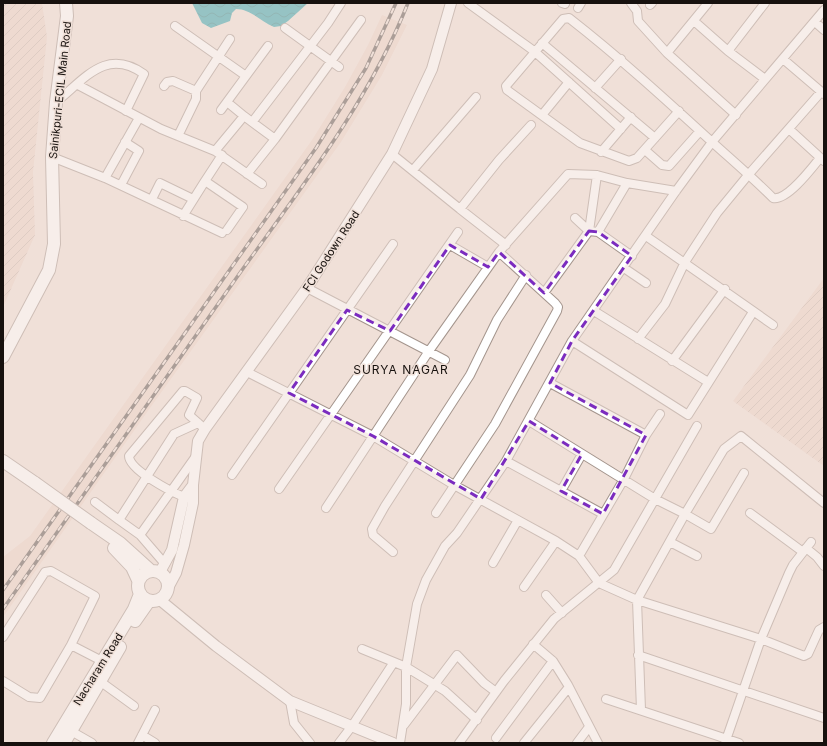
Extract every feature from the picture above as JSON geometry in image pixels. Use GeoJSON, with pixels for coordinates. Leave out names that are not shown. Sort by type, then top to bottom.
{"type":"FeatureCollection","features":[{"type":"Feature","properties":{"kind":"main road","name":"Sainikpuri-ECIL Main Road"},"geometry":{"type":"LineString","coordinates":[[3,343],[40,275],[46,259],[44,154],[61,29],[61,17],[58,3]]}},
{"type":"Feature","properties":{"kind":"main road","name":"Sainikpuri-ECIL Main Road"},"geometry":{"type":"LineString","coordinates":[[3,358],[48,270],[53,256],[52,157],[56,102],[67,16],[66,3]]}},
{"type":"Feature","properties":{"kind":"main road"},"geometry":{"type":"LineString","coordinates":[[3,461],[90,525],[159,569],[165,577],[168,588]]}},
{"type":"Feature","properties":{"kind":"main road"},"geometry":{"type":"LineString","coordinates":[[3,469],[34,485]]}},
{"type":"Feature","properties":{"kind":"main road"},"geometry":{"type":"LineString","coordinates":[[90,525],[124,557],[132,567],[138,580],[150,598]]}},
{"type":"Feature","properties":{"kind":"main road"},"geometry":{"type":"LineString","coordinates":[[138,580],[143,574],[159,569]]}},
{"type":"Feature","properties":{"kind":"main road","name":"Nacharam Road"},"geometry":{"type":"LineString","coordinates":[[53,743],[106,661],[150,598],[168,588]]}},
{"type":"Feature","properties":{"kind":"main road","name":"Nacharam Road"},"geometry":{"type":"LineString","coordinates":[[64,743],[101,682],[106,661]]}},
{"type":"Feature","properties":{"kind":"street"},"geometry":{"type":"LineString","coordinates":[[253,122],[341,3]]}},
{"type":"Feature","properties":{"kind":"street","name":"FCI Godown Road"},"geometry":{"type":"LineString","coordinates":[[168,588],[176,573],[184,545],[193,502],[192,485],[201,426],[247,372],[307,288],[392,154],[432,69],[451,3]]}},
{"type":"Feature","properties":{"kind":"street"},"geometry":{"type":"LineString","coordinates":[[468,3],[534,52],[621,129]]}},
{"type":"Feature","properties":{"kind":"street"},"geometry":{"type":"LineString","coordinates":[[631,3],[637,11],[638,21],[667,53],[736,115]]}},
{"type":"Feature","properties":{"kind":"street"},"geometry":{"type":"LineString","coordinates":[[667,53],[708,3]]}},
{"type":"Feature","properties":{"kind":"street"},"geometry":{"type":"LineString","coordinates":[[728,51],[766,3]]}},
{"type":"Feature","properties":{"kind":"street"},"geometry":{"type":"LineString","coordinates":[[400,743],[406,704],[406,667],[417,604],[426,580],[445,546],[457,533],[506,461],[572,342],[676,191],[712,142],[824,10]]}},
{"type":"Feature","properties":{"kind":"street"},"geometry":{"type":"LineString","coordinates":[[679,111],[645,150],[637,158],[629,161],[601,152],[580,143],[508,90],[506,86],[562,19],[569,18],[621,59],[679,111],[712,142],[749,174],[773,198],[778,198],[795,186],[822,160],[789,129]]}},
{"type":"Feature","properties":{"kind":"street"},"geometry":{"type":"LineString","coordinates":[[247,174],[275,139],[330,60],[361,20]]}},
{"type":"Feature","properties":{"kind":"street"},"geometry":{"type":"LineString","coordinates":[[694,21],[728,51],[765,79]]}},
{"type":"Feature","properties":{"kind":"street"},"geometry":{"type":"LineString","coordinates":[[815,22],[824,30]]}},
{"type":"Feature","properties":{"kind":"street"},"geometry":{"type":"LineString","coordinates":[[175,26],[246,76]]}},
{"type":"Feature","properties":{"kind":"street"},"geometry":{"type":"LineString","coordinates":[[285,28],[339,68]]}},
{"type":"Feature","properties":{"kind":"street"},"geometry":{"type":"LineString","coordinates":[[178,136],[196,99],[196,91],[217,56],[230,39]]}},
{"type":"Feature","properties":{"kind":"street"},"geometry":{"type":"LineString","coordinates":[[542,43],[655,138]]}},
{"type":"Feature","properties":{"kind":"street"},"geometry":{"type":"LineString","coordinates":[[221,110],[268,46]]}},
{"type":"Feature","properties":{"kind":"street"},"geometry":{"type":"LineString","coordinates":[[595,88],[621,59]]}},
{"type":"Feature","properties":{"kind":"street"},"geometry":{"type":"LineString","coordinates":[[638,339],[665,304],[685,262],[717,213],[749,174],[823,93],[783,59]]}},
{"type":"Feature","properties":{"kind":"street"},"geometry":{"type":"LineString","coordinates":[[56,102],[78,85],[96,68],[117,63],[135,68],[144,74],[126,111]]}},
{"type":"Feature","properties":{"kind":"street"},"geometry":{"type":"LineString","coordinates":[[164,86],[167,82],[173,81],[196,91]]}},
{"type":"Feature","properties":{"kind":"street"},"geometry":{"type":"LineString","coordinates":[[542,116],[569,82]]}},
{"type":"Feature","properties":{"kind":"street"},"geometry":{"type":"LineString","coordinates":[[78,85],[139,118],[218,153],[262,184]]}},
{"type":"Feature","properties":{"kind":"street"},"geometry":{"type":"LineString","coordinates":[[413,170],[476,97]]}},
{"type":"Feature","properties":{"kind":"street"},"geometry":{"type":"LineString","coordinates":[[227,102],[275,139]]}},
{"type":"Feature","properties":{"kind":"street"},"geometry":{"type":"LineString","coordinates":[[183,216],[205,181],[218,153],[244,116]]}},
{"type":"Feature","properties":{"kind":"street"},"geometry":{"type":"LineString","coordinates":[[601,152],[631,117]]}},
{"type":"Feature","properties":{"kind":"street"},"geometry":{"type":"LineString","coordinates":[[105,178],[139,118]]}},
{"type":"Feature","properties":{"kind":"street"},"geometry":{"type":"LineString","coordinates":[[460,209],[499,160],[531,125]]}},
{"type":"Feature","properties":{"kind":"street"},"geometry":{"type":"LineString","coordinates":[[645,150],[662,165],[669,166],[700,131]]}},
{"type":"Feature","properties":{"kind":"street"},"geometry":{"type":"LineString","coordinates":[[121,186],[139,151],[125,142]]}},
{"type":"Feature","properties":{"kind":"street"},"geometry":{"type":"LineString","coordinates":[[392,154],[506,245]]}},
{"type":"Feature","properties":{"kind":"street"},"geometry":{"type":"LineString","coordinates":[[52,157],[152,199],[183,216],[225,231],[243,207],[205,181]]}},
{"type":"Feature","properties":{"kind":"street"},"geometry":{"type":"LineString","coordinates":[[326,508],[429,351],[488,267],[568,174],[597,175],[627,183],[676,191]]}},
{"type":"Feature","properties":{"kind":"street"},"geometry":{"type":"LineString","coordinates":[[594,232],[597,175]]}},
{"type":"Feature","properties":{"kind":"street"},"geometry":{"type":"LineString","coordinates":[[152,199],[160,183],[193,199]]}},
{"type":"Feature","properties":{"kind":"street"},"geometry":{"type":"LineString","coordinates":[[544,293],[594,232],[627,183]]}},
{"type":"Feature","properties":{"kind":"street"},"geometry":{"type":"LineString","coordinates":[[575,218],[632,256]]}},
{"type":"Feature","properties":{"kind":"street"},"geometry":{"type":"LineString","coordinates":[[279,489],[458,232]]}},
{"type":"Feature","properties":{"kind":"street"},"geometry":{"type":"LineString","coordinates":[[646,236],[725,289],[753,312],[773,325]]}},
{"type":"Feature","properties":{"kind":"street"},"geometry":{"type":"LineString","coordinates":[[232,475],[393,244]]}},
{"type":"Feature","properties":{"kind":"street"},"geometry":{"type":"LineString","coordinates":[[450,245],[488,267]]}},
{"type":"Feature","properties":{"kind":"street"},"geometry":{"type":"LineString","coordinates":[[436,513],[495,424],[558,307],[526,275],[500,252]]}},
{"type":"Feature","properties":{"kind":"street"},"geometry":{"type":"LineString","coordinates":[[624,268],[646,283]]}},
{"type":"Feature","properties":{"kind":"street"},"geometry":{"type":"LineString","coordinates":[[393,552],[373,535],[372,530],[385,506],[470,375],[497,320],[526,275]]}},
{"type":"Feature","properties":{"kind":"street"},"geometry":{"type":"LineString","coordinates":[[307,288],[445,360]]}},
{"type":"Feature","properties":{"kind":"street"},"geometry":{"type":"LineString","coordinates":[[672,361],[725,289]]}},
{"type":"Feature","properties":{"kind":"street"},"geometry":{"type":"LineString","coordinates":[[594,311],[672,361],[708,382]]}},
{"type":"Feature","properties":{"kind":"street"},"geometry":{"type":"LineString","coordinates":[[572,342],[688,415],[753,312]]}},
{"type":"Feature","properties":{"kind":"street"},"geometry":{"type":"LineString","coordinates":[[247,372],[373,436],[454,485],[556,541],[579,556],[599,583],[638,600],[761,639],[806,656],[811,650],[818,630],[824,627]]}},
{"type":"Feature","properties":{"kind":"street"},"geometry":{"type":"LineString","coordinates":[[550,383],[646,435]]}},
{"type":"Feature","properties":{"kind":"street"},"geometry":{"type":"LineString","coordinates":[[184,496],[170,491],[148,477],[130,461],[129,456],[183,391],[197,398],[189,415],[201,426]]}},
{"type":"Feature","properties":{"kind":"street"},"geometry":{"type":"LineString","coordinates":[[579,556],[624,479],[646,435],[660,414]]}},
{"type":"Feature","properties":{"kind":"street"},"geometry":{"type":"LineString","coordinates":[[529,421],[655,499],[711,529],[744,473]]}},
{"type":"Feature","properties":{"kind":"street"},"geometry":{"type":"LineString","coordinates":[[119,520],[148,477],[174,434],[201,426]]}},
{"type":"Feature","properties":{"kind":"street"},"geometry":{"type":"LineString","coordinates":[[459,743],[533,644],[562,613],[614,570],[698,426]]}},
{"type":"Feature","properties":{"kind":"street"},"geometry":{"type":"LineString","coordinates":[[641,710],[638,655],[638,600],[685,514],[724,449],[741,436],[824,503]]}},
{"type":"Feature","properties":{"kind":"street"},"geometry":{"type":"LineString","coordinates":[[561,491],[582,454]]}},
{"type":"Feature","properties":{"kind":"street"},"geometry":{"type":"LineString","coordinates":[[140,535],[196,456]]}},
{"type":"Feature","properties":{"kind":"street"},"geometry":{"type":"LineString","coordinates":[[506,461],[603,514]]}},
{"type":"Feature","properties":{"kind":"street","name":"FCI Godown Road"},"geometry":{"type":"LineString","coordinates":[[159,569],[172,550],[184,496],[192,485]]}},
{"type":"Feature","properties":{"kind":"street"},"geometry":{"type":"LineString","coordinates":[[95,502],[140,535],[159,569]]}},
{"type":"Feature","properties":{"kind":"street"},"geometry":{"type":"LineString","coordinates":[[750,512],[807,548],[824,566]]}},
{"type":"Feature","properties":{"kind":"street"},"geometry":{"type":"LineString","coordinates":[[493,563],[518,520]]}},
{"type":"Feature","properties":{"kind":"street"},"geometry":{"type":"LineString","coordinates":[[524,587],[556,541]]}},
{"type":"Feature","properties":{"kind":"street"},"geometry":{"type":"LineString","coordinates":[[670,542],[697,556]]}},
{"type":"Feature","properties":{"kind":"street"},"geometry":{"type":"LineString","coordinates":[[725,741],[761,639],[788,573],[807,548]]}},
{"type":"Feature","properties":{"kind":"street"},"geometry":{"type":"LineString","coordinates":[[3,637],[45,572],[48,571],[95,596],[71,645],[40,698],[29,697],[3,681]]}},
{"type":"Feature","properties":{"kind":"street"},"geometry":{"type":"LineString","coordinates":[[546,595],[562,613]]}},
{"type":"Feature","properties":{"kind":"street"},"geometry":{"type":"LineString","coordinates":[[150,598],[290,701],[393,743]]}},
{"type":"Feature","properties":{"kind":"street"},"geometry":{"type":"LineString","coordinates":[[533,644],[553,662],[569,686],[598,743]]}},
{"type":"Feature","properties":{"kind":"street"},"geometry":{"type":"LineString","coordinates":[[71,645],[106,661]]}},
{"type":"Feature","properties":{"kind":"street"},"geometry":{"type":"LineString","coordinates":[[362,649],[406,667],[436,685],[445,691],[477,720]]}},
{"type":"Feature","properties":{"kind":"street"},"geometry":{"type":"LineString","coordinates":[[403,726],[436,685],[457,655],[484,683],[496,692]]}},
{"type":"Feature","properties":{"kind":"street"},"geometry":{"type":"LineString","coordinates":[[638,655],[824,718]]}},
{"type":"Feature","properties":{"kind":"street"},"geometry":{"type":"LineString","coordinates":[[338,743],[352,726],[394,662]]}},
{"type":"Feature","properties":{"kind":"street"},"geometry":{"type":"LineString","coordinates":[[496,738],[553,662]]}},
{"type":"Feature","properties":{"kind":"street"},"geometry":{"type":"LineString","coordinates":[[101,682],[134,706]]}},
{"type":"Feature","properties":{"kind":"street"},"geometry":{"type":"LineString","coordinates":[[524,743],[569,686]]}},
{"type":"Feature","properties":{"kind":"street"},"geometry":{"type":"LineString","coordinates":[[606,698],[725,741],[739,743]]}},
{"type":"Feature","properties":{"kind":"street"},"geometry":{"type":"LineString","coordinates":[[290,701],[294,724],[310,743]]}},
{"type":"Feature","properties":{"kind":"street"},"geometry":{"type":"LineString","coordinates":[[138,743],[155,710]]}},
{"type":"Feature","properties":{"kind":"street"},"geometry":{"type":"LineString","coordinates":[[577,743],[589,726]]}},
{"type":"Feature","properties":{"kind":"street"},"geometry":{"type":"LineString","coordinates":[[71,731],[92,743]]}},
{"type":"Feature","properties":{"kind":"street"},"geometry":{"type":"LineString","coordinates":[[142,735],[154,743]]}},
{"type":"Feature","properties":{"kind":"highlighted area"},"geometry":{"type":"Polygon","coordinates":[[[589,231],[598,232],[632,256],[572,341],[550,383],[646,435],[603,514],[561,491],[582,454],[529,421],[481,499],[373,436],[289,393],[347,310],[390,331],[450,245],[488,267],[499,252],[544,293],[589,231]]]}},
{"type":"Feature","properties":{"kind":"shaded area"},"geometry":{"type":"Polygon","coordinates":[[[3,3],[42,3],[47,37],[33,172],[35,235],[3,307],[3,3]]]}},
{"type":"Feature","properties":{"kind":"shaded area"},"geometry":{"type":"Polygon","coordinates":[[[382,15],[407,25],[382,75],[341,142],[150,408],[3,617],[3,557],[30,536],[312,140],[345,87],[368,45],[382,15]]]}},
{"type":"Feature","properties":{"kind":"shaded area"},"geometry":{"type":"Polygon","coordinates":[[[824,278],[824,466],[733,401],[824,278]]]}},
{"type":"Feature","properties":{"kind":"water"},"geometry":{"type":"Polygon","coordinates":[[[192,3],[308,3],[281,26],[274,27],[251,13],[236,9],[232,13],[230,21],[211,28],[202,23],[192,3]]]}},
{"type":"Feature","properties":{"kind":"railway"},"geometry":{"type":"LineString","coordinates":[[3,590],[316,148],[366,68],[396,3]]}},
{"type":"Feature","properties":{"kind":"railway"},"geometry":{"type":"LineString","coordinates":[[3,609],[311,174],[354,108],[374,74],[408,3]]}},
{"type":"Feature","properties":{"kind":"district","name":"SURYA NAGAR"},"geometry":{"type":"Point","coordinates":[401,369]}}]}
